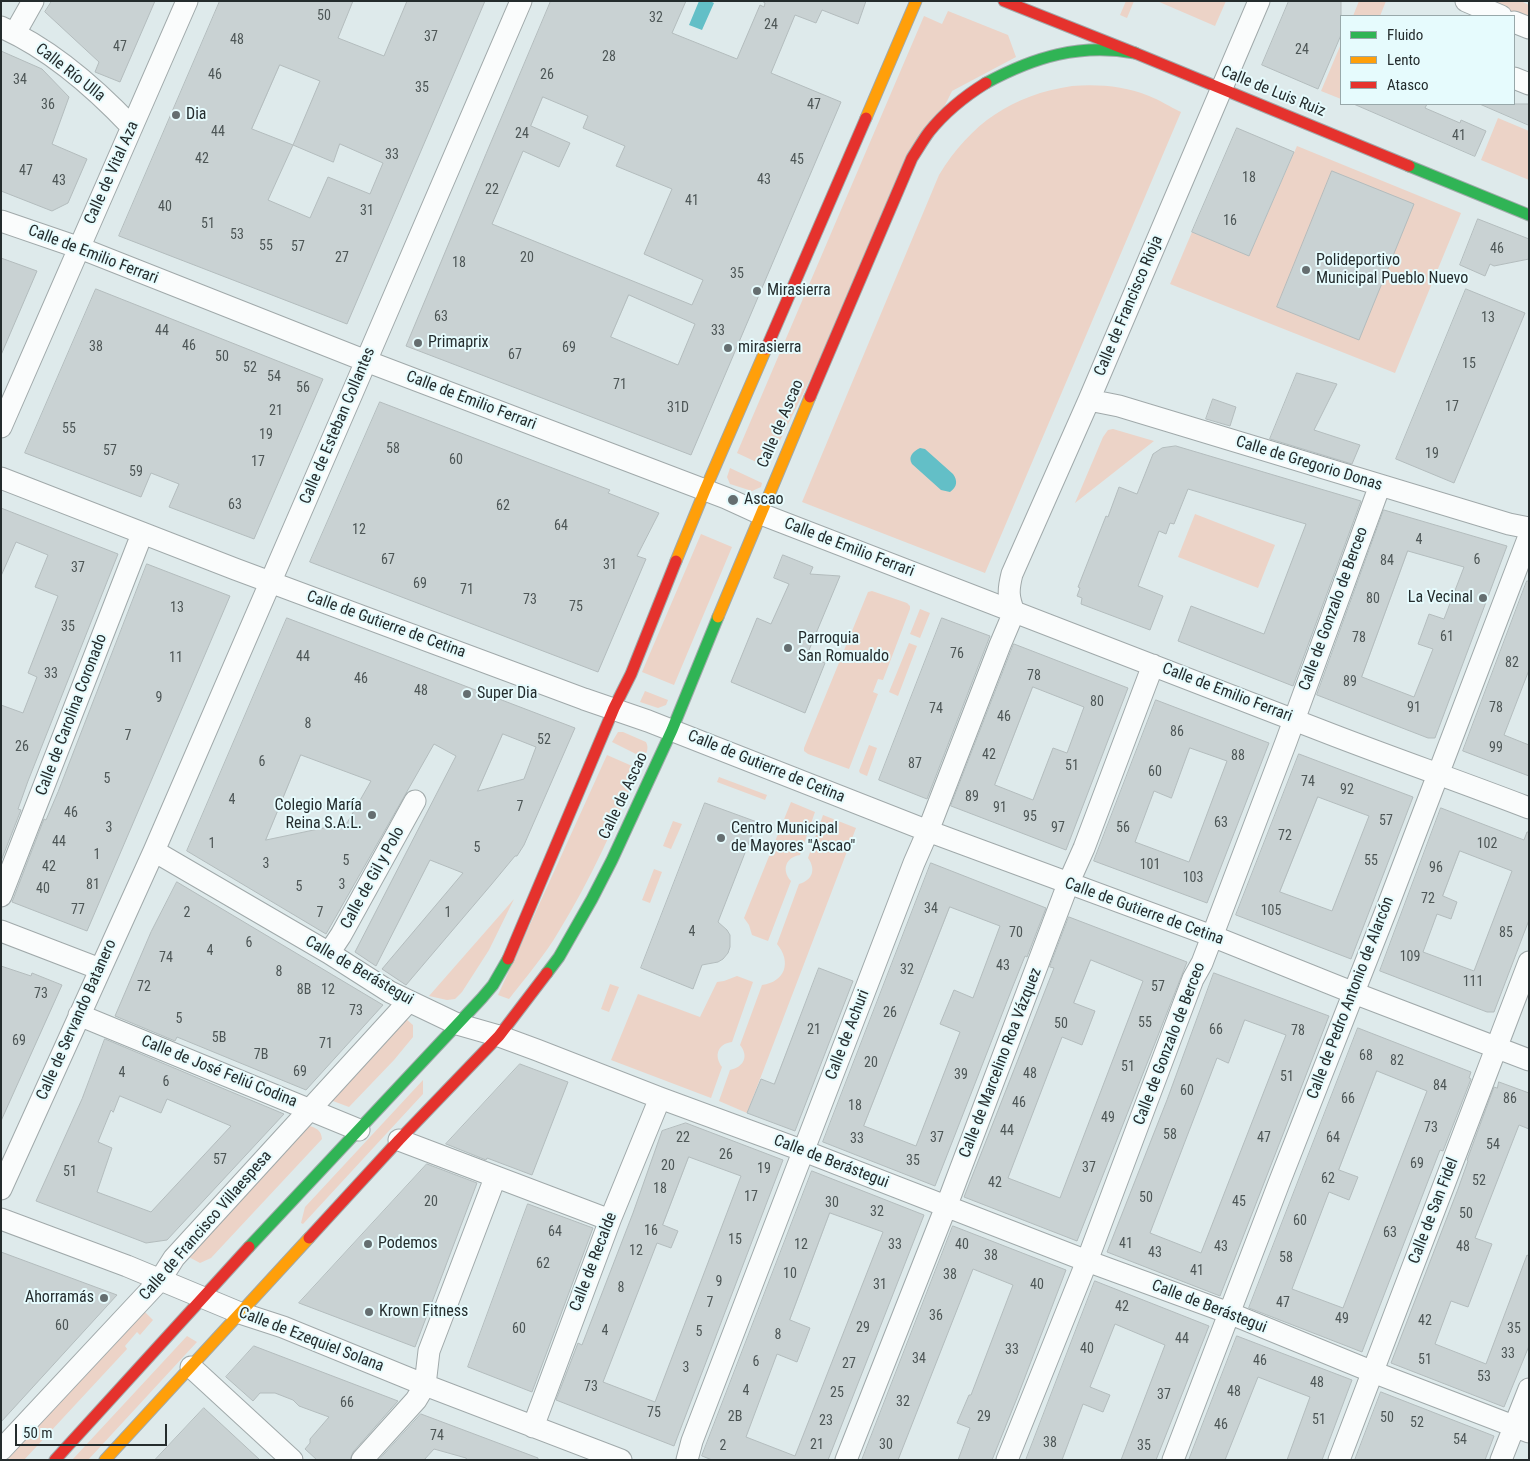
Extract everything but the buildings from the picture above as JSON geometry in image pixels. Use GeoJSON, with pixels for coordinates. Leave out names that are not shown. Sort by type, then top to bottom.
{"type":"FeatureCollection","features":[{"type":"Feature","properties":{"kind":"street"},"geometry":{"type":"LineString","coordinates":[[8,30],[33,1]]}},
{"type":"Feature","properties":{"kind":"street","name":"Calle de Vital Aza"},"geometry":{"type":"LineString","coordinates":[[1,427],[186,1]]}},
{"type":"Feature","properties":{"kind":"street","name":"Calle de Esteban Collantes"},"geometry":{"type":"LineString","coordinates":[[154,850],[520,1]]}},
{"type":"Feature","properties":{"kind":"street"},"geometry":{"type":"LineString","coordinates":[[55,1460],[493,985],[506,964],[614,708],[631,674],[705,490],[916,1]]}},
{"type":"Feature","properties":{"kind":"street","name":"Calle de Luis Ruiz"},"geometry":{"type":"LineString","coordinates":[[1004,1],[1135,52],[1529,215]]}},
{"type":"Feature","properties":{"kind":"street","name":"Calle de Francisco Rioja"},"geometry":{"type":"LineString","coordinates":[[1014,612],[1009,599],[1009,586],[1012,574],[1089,400],[1259,1]]}},
{"type":"Feature","properties":{"kind":"street"},"geometry":{"type":"LineString","coordinates":[[1466,1],[1499,15]]}},
{"type":"Feature","properties":{"kind":"street"},"geometry":{"type":"LineString","coordinates":[[1515,22],[1529,28]]}},
{"type":"Feature","properties":{"kind":"street","name":"Calle Río Ulla"},"geometry":{"type":"LineString","coordinates":[[8,30],[47,52],[111,105],[132,127]]}},
{"type":"Feature","properties":{"kind":"street","name":"Calle de Ascao"},"geometry":{"type":"LineString","coordinates":[[499,1036],[552,966],[588,906],[612,860],[672,730],[761,514],[912,158],[930,132],[955,106],[980,86],[1028,62],[1076,51],[1101,49],[1135,52]]}},
{"type":"Feature","properties":{"kind":"street"},"geometry":{"type":"LineString","coordinates":[[1515,78],[1529,84]]}},
{"type":"Feature","properties":{"kind":"street","name":"Calle de Emilio Ferrari"},"geometry":{"type":"LineString","coordinates":[[1,221],[80,248],[366,362],[705,490],[761,514],[1014,612],[1529,808]]}},
{"type":"Feature","properties":{"kind":"street","name":"Calle de Gregorio Donas"},"geometry":{"type":"LineString","coordinates":[[1089,400],[1119,406],[1509,524],[1529,528]]}},
{"type":"Feature","properties":{"kind":"street","name":"Calle de Gutierre de Cetina"},"geometry":{"type":"LineString","coordinates":[[1,478],[142,534],[672,730],[928,831],[1212,936],[1354,994],[1529,1060]]}},
{"type":"Feature","properties":{"kind":"street","name":"Calle de Gonzalo de Berceo"},"geometry":{"type":"LineString","coordinates":[[1007,1460],[1087,1261],[1193,979],[1202,963],[1380,485]]}},
{"type":"Feature","properties":{"kind":"street","name":"Calle de Carolina Coronado"},"geometry":{"type":"LineString","coordinates":[[1,896],[142,534]]}},
{"type":"Feature","properties":{"kind":"street","name":"Calle de Pedro Antonio de Alarcón"},"geometry":{"type":"LineString","coordinates":[[1173,1460],[1529,536]]}},
{"type":"Feature","properties":{"kind":"street","name":"Calle de Achuri"},"geometry":{"type":"LineString","coordinates":[[687,1460],[692,1441],[914,863],[1014,612]]}},
{"type":"Feature","properties":{"kind":"street","name":"Calle de Marcelino Roa Vázquez"},"geometry":{"type":"LineString","coordinates":[[846,1460],[946,1206],[1153,665]]}},
{"type":"Feature","properties":{"kind":"street","name":"Calle de Gil y Polo"},"geometry":{"type":"LineString","coordinates":[[330,953],[414,801]]}},
{"type":"Feature","properties":{"kind":"street","name":"Calle de Berástegui"},"geometry":{"type":"LineString","coordinates":[[154,850],[330,953],[390,992],[457,1024],[499,1036],[804,1151],[1087,1261],[1229,1313],[1373,1372],[1521,1429]]}},
{"type":"Feature","properties":{"kind":"street","name":"Calle de Servando Batanero"},"geometry":{"type":"LineString","coordinates":[[1,1189],[154,850]]}},
{"type":"Feature","properties":{"kind":"street"},"geometry":{"type":"LineString","coordinates":[[1,932],[100,969]]}},
{"type":"Feature","properties":{"kind":"street","name":"Calle de San Fidel"},"geometry":{"type":"LineString","coordinates":[[1339,1460],[1529,962]]}},
{"type":"Feature","properties":{"kind":"street","name":"Calle de Francisco Villaespesa"},"geometry":{"type":"LineString","coordinates":[[1,1450],[160,1280],[174,1258],[409,1001]]}},
{"type":"Feature","properties":{"kind":"street","name":"Calle de José Feliú Codina"},"geometry":{"type":"LineString","coordinates":[[79,1015],[359,1130]]}},
{"type":"Feature","properties":{"kind":"street"},"geometry":{"type":"LineString","coordinates":[[457,1024],[466,1034],[469,1041]]}},
{"type":"Feature","properties":{"kind":"street"},"geometry":{"type":"LineString","coordinates":[[105,1460],[191,1367],[237,1306],[499,1036]]}},
{"type":"Feature","properties":{"kind":"street"},"geometry":{"type":"LineString","coordinates":[[433,1105],[437,1081]]}},
{"type":"Feature","properties":{"kind":"street","name":"Calle de Recalde"},"geometry":{"type":"LineString","coordinates":[[533,1427],[610,1220],[660,1098]]}},
{"type":"Feature","properties":{"kind":"street"},"geometry":{"type":"LineString","coordinates":[[399,1140],[610,1220]]}},
{"type":"Feature","properties":{"kind":"street"},"geometry":{"type":"LineString","coordinates":[[362,1460],[416,1400],[425,1385],[429,1351],[495,1178]]}},
{"type":"Feature","properties":{"kind":"street"},"geometry":{"type":"LineString","coordinates":[[287,1221],[289,1206]]}},
{"type":"Feature","properties":{"kind":"street","name":"Calle de Ezequiel Solana"},"geometry":{"type":"LineString","coordinates":[[1,1219],[127,1266],[204,1298],[237,1306],[292,1331],[425,1385],[621,1460]]}},
{"type":"Feature","properties":{"kind":"street"},"geometry":{"type":"LineString","coordinates":[[191,1367],[292,1460]]}},
{"type":"Feature","properties":{"kind":"street"},"geometry":{"type":"LineString","coordinates":[[1501,1460],[1521,1429],[1529,1389]]}},
{"type":"Feature","properties":{"kind":"shaded area"},"geometry":{"type":"Polygon","coordinates":[[[1126,1],[1134,1],[1127,18],[1120,15],[1126,1]]]}},
{"type":"Feature","properties":{"kind":"shaded area"},"geometry":{"type":"Polygon","coordinates":[[[1157,1],[1226,1],[1215,26],[1157,1]]]}},
{"type":"Feature","properties":{"kind":"shaded area"},"geometry":{"type":"Polygon","coordinates":[[[1359,1],[1386,1],[1380,15],[1353,15],[1359,1]]]}},
{"type":"Feature","properties":{"kind":"shaded area"},"geometry":{"type":"Polygon","coordinates":[[[1491,1],[1521,1],[1529,5],[1529,22],[1515,15],[1499,9],[1491,1]]]}},
{"type":"Feature","properties":{"kind":"shaded area"},"geometry":{"type":"Polygon","coordinates":[[[948,11],[1008,35],[1016,57],[952,91],[767,467],[737,453],[924,16],[942,24],[948,11]]]}},
{"type":"Feature","properties":{"kind":"shaded area"},"geometry":{"type":"Polygon","coordinates":[[[1340,46],[1340,99],[1321,91],[1340,46]]]}},
{"type":"Feature","properties":{"kind":"shaded area"},"geometry":{"type":"Polygon","coordinates":[[[1092,85],[1130,90],[1153,98],[1181,112],[985,573],[802,502],[939,175],[965,140],[995,114],[1030,96],[1072,86],[1092,85]]]}},
{"type":"Feature","properties":{"kind":"shaded area"},"geometry":{"type":"Polygon","coordinates":[[[1498,118],[1529,131],[1529,180],[1481,160],[1498,118]]]}},
{"type":"Feature","properties":{"kind":"shaded area","name":"Polideportivo Municipal Pueblo Nuevo"},"geometry":{"type":"Polygon","coordinates":[[[1297,146],[1461,213],[1395,373],[1170,284],[1192,232],[1249,255],[1297,146]]]}},
{"type":"Feature","properties":{"kind":"shaded area"},"geometry":{"type":"Polygon","coordinates":[[[1113,429],[1154,441],[1075,503],[1103,437],[1108,430],[1113,429]]]}},
{"type":"Feature","properties":{"kind":"shaded area"},"geometry":{"type":"Polygon","coordinates":[[[730,468],[762,483],[761,487],[752,491],[730,484],[727,477],[730,468]]]}},
{"type":"Feature","properties":{"kind":"shaded area"},"geometry":{"type":"Polygon","coordinates":[[[1195,514],[1275,545],[1258,588],[1178,557],[1195,514]]]}},
{"type":"Feature","properties":{"kind":"shaded area"},"geometry":{"type":"Polygon","coordinates":[[[701,534],[732,547],[674,685],[642,672],[701,534]]]}},
{"type":"Feature","properties":{"kind":"shaded area"},"geometry":{"type":"Polygon","coordinates":[[[872,591],[907,603],[910,609],[883,680],[878,679],[873,692],[878,694],[849,769],[808,754],[804,751],[804,748],[868,592],[872,591]]]}},
{"type":"Feature","properties":{"kind":"shaded area"},"geometry":{"type":"Polygon","coordinates":[[[920,609],[930,613],[920,638],[910,634],[920,609]]]}},
{"type":"Feature","properties":{"kind":"shaded area"},"geometry":{"type":"Polygon","coordinates":[[[909,643],[917,646],[898,696],[889,692],[909,643]]]}},
{"type":"Feature","properties":{"kind":"shaded area"},"geometry":{"type":"Polygon","coordinates":[[[645,691],[668,700],[666,705],[658,708],[640,702],[645,691]]]}},
{"type":"Feature","properties":{"kind":"shaded area"},"geometry":{"type":"Polygon","coordinates":[[[618,732],[623,732],[646,742],[647,750],[644,758],[612,742],[618,732]]]}},
{"type":"Feature","properties":{"kind":"shaded area"},"geometry":{"type":"Polygon","coordinates":[[[869,745],[877,748],[867,776],[859,771],[869,745]]]}},
{"type":"Feature","properties":{"kind":"shaded area"},"geometry":{"type":"Polygon","coordinates":[[[607,755],[639,769],[612,831],[582,891],[548,949],[509,999],[498,995],[607,755]]]}},
{"type":"Feature","properties":{"kind":"shaded area"},"geometry":{"type":"Polygon","coordinates":[[[719,777],[767,795],[765,800],[717,782],[719,777]]]}},
{"type":"Feature","properties":{"kind":"shaded area"},"geometry":{"type":"Polygon","coordinates":[[[791,802],[815,812],[800,855],[791,858],[786,865],[786,873],[791,881],[768,941],[752,935],[749,925],[744,918],[791,802]]]}},
{"type":"Feature","properties":{"kind":"shaded area"},"geometry":{"type":"Polygon","coordinates":[[[823,815],[856,828],[747,1113],[719,1101],[730,1070],[742,1064],[744,1060],[743,1049],[740,1045],[762,985],[776,980],[784,970],[784,958],[777,944],[799,884],[807,880],[812,874],[812,866],[808,858],[823,815]]]}},
{"type":"Feature","properties":{"kind":"shaded area"},"geometry":{"type":"Polygon","coordinates":[[[673,821],[682,824],[671,849],[663,846],[673,821]]]}},
{"type":"Feature","properties":{"kind":"shaded area"},"geometry":{"type":"Polygon","coordinates":[[[654,869],[662,872],[650,903],[642,900],[654,869]]]}},
{"type":"Feature","properties":{"kind":"shaded area"},"geometry":{"type":"Polygon","coordinates":[[[514,899],[489,950],[462,992],[455,999],[447,1000],[429,996],[514,899]]]}},
{"type":"Feature","properties":{"kind":"shaded area"},"geometry":{"type":"Polygon","coordinates":[[[737,976],[753,982],[732,1042],[723,1045],[718,1051],[718,1059],[722,1067],[711,1098],[611,1060],[638,994],[700,1017],[717,982],[737,976]]]}},
{"type":"Feature","properties":{"kind":"shaded area"},"geometry":{"type":"Polygon","coordinates":[[[610,984],[619,987],[609,1012],[601,1009],[610,984]]]}},
{"type":"Feature","properties":{"kind":"shaded area"},"geometry":{"type":"Polygon","coordinates":[[[406,1019],[413,1025],[413,1037],[394,1060],[349,1107],[333,1101],[333,1097],[406,1019]]]}},
{"type":"Feature","properties":{"kind":"shaded area"},"geometry":{"type":"Polygon","coordinates":[[[423,1080],[423,1094],[303,1224],[301,1223],[305,1207],[423,1080]]]}},
{"type":"Feature","properties":{"kind":"shaded area"},"geometry":{"type":"Polygon","coordinates":[[[305,1124],[319,1130],[322,1139],[211,1258],[200,1263],[187,1256],[305,1124]]]}},
{"type":"Feature","properties":{"kind":"shaded area"},"geometry":{"type":"Polygon","coordinates":[[[144,1311],[153,1320],[140,1335],[137,1332],[125,1346],[127,1349],[24,1460],[7,1460],[144,1311]]]}},
{"type":"Feature","properties":{"kind":"shaded area"},"geometry":{"type":"Polygon","coordinates":[[[187,1336],[197,1342],[88,1460],[72,1460],[187,1336]]]}},
{"type":"Feature","properties":{"kind":"water"},"geometry":{"type":"Polygon","coordinates":[[[699,1],[714,3],[702,30],[689,25],[699,1]]]}},
{"type":"Feature","properties":{"kind":"water"},"geometry":{"type":"Polygon","coordinates":[[[920,448],[925,449],[953,474],[956,484],[950,492],[941,490],[912,464],[910,459],[912,455],[920,448]]]}},
{"type":"Feature","properties":{"kind":"traffic: fast"},"geometry":{"type":"LineString","coordinates":[[986,83],[1022,66],[1058,54],[1095,50],[1135,53]]}},
{"type":"Feature","properties":{"kind":"traffic: fast"},"geometry":{"type":"LineString","coordinates":[[1409,166],[1529,215]]}},
{"type":"Feature","properties":{"kind":"traffic: fast"},"geometry":{"type":"LineString","coordinates":[[547,973],[559,957],[612,860],[672,730],[718,617]]}},
{"type":"Feature","properties":{"kind":"traffic: fast"},"geometry":{"type":"LineString","coordinates":[[249,1247],[482,998],[493,985],[508,959]]}},
{"type":"Feature","properties":{"kind":"traffic: slow"},"geometry":{"type":"LineString","coordinates":[[866,118],[916,1]]}},
{"type":"Feature","properties":{"kind":"traffic: slow"},"geometry":{"type":"LineString","coordinates":[[676,561],[766,349]]}},
{"type":"Feature","properties":{"kind":"traffic: slow"},"geometry":{"type":"LineString","coordinates":[[718,617],[810,397]]}},
{"type":"Feature","properties":{"kind":"traffic: slow"},"geometry":{"type":"LineString","coordinates":[[105,1460],[309,1238]]}},
{"type":"Feature","properties":{"kind":"traffic: jam"},"geometry":{"type":"LineString","coordinates":[[1004,1],[1409,166]]}},
{"type":"Feature","properties":{"kind":"traffic: jam"},"geometry":{"type":"LineString","coordinates":[[810,397],[912,158],[929,132],[942,118],[963,99],[986,83]]}},
{"type":"Feature","properties":{"kind":"traffic: jam"},"geometry":{"type":"LineString","coordinates":[[766,349],[866,118]]}},
{"type":"Feature","properties":{"kind":"traffic: jam"},"geometry":{"type":"LineString","coordinates":[[508,959],[614,708],[631,674],[676,561]]}},
{"type":"Feature","properties":{"kind":"traffic: jam"},"geometry":{"type":"LineString","coordinates":[[309,1238],[399,1140],[499,1036],[547,973]]}},
{"type":"Feature","properties":{"kind":"traffic: jam"},"geometry":{"type":"LineString","coordinates":[[55,1460],[249,1247]]}},
{"type":"Feature","properties":{"kind":"place","name":"Dia"},"geometry":{"type":"Point","coordinates":[176,115]}},
{"type":"Feature","properties":{"kind":"place","name":"Polideportivo Municipal Pueblo Nuevo"},"geometry":{"type":"Point","coordinates":[1306,270]}},
{"type":"Feature","properties":{"kind":"place","name":"Mirasierra"},"geometry":{"type":"Point","coordinates":[757,291]}},
{"type":"Feature","properties":{"kind":"place","name":"Primaprix"},"geometry":{"type":"Point","coordinates":[418,343]}},
{"type":"Feature","properties":{"kind":"place","name":"mirasierra"},"geometry":{"type":"Point","coordinates":[728,348]}},
{"type":"Feature","properties":{"kind":"place","name":"Ascao"},"geometry":{"type":"Point","coordinates":[733,500]}},
{"type":"Feature","properties":{"kind":"place","name":"La Vecinal"},"geometry":{"type":"Point","coordinates":[1483,598]}},
{"type":"Feature","properties":{"kind":"place","name":"Parroquia San Romualdo"},"geometry":{"type":"Point","coordinates":[788,648]}},
{"type":"Feature","properties":{"kind":"place","name":"Super Dia"},"geometry":{"type":"Point","coordinates":[467,694]}},
{"type":"Feature","properties":{"kind":"place","name":"Colegio María Reina S.A.L."},"geometry":{"type":"Point","coordinates":[372,815]}},
{"type":"Feature","properties":{"kind":"place","name":"Centro Municipal de Mayores \"Ascao\""},"geometry":{"type":"Point","coordinates":[721,838]}},
{"type":"Feature","properties":{"kind":"place","name":"Podemos"},"geometry":{"type":"Point","coordinates":[368,1244]}},
{"type":"Feature","properties":{"kind":"place","name":"Ahorramás"},"geometry":{"type":"Point","coordinates":[104,1298]}},
{"type":"Feature","properties":{"kind":"place","name":"Krown Fitness"},"geometry":{"type":"Point","coordinates":[369,1312]}}]}
